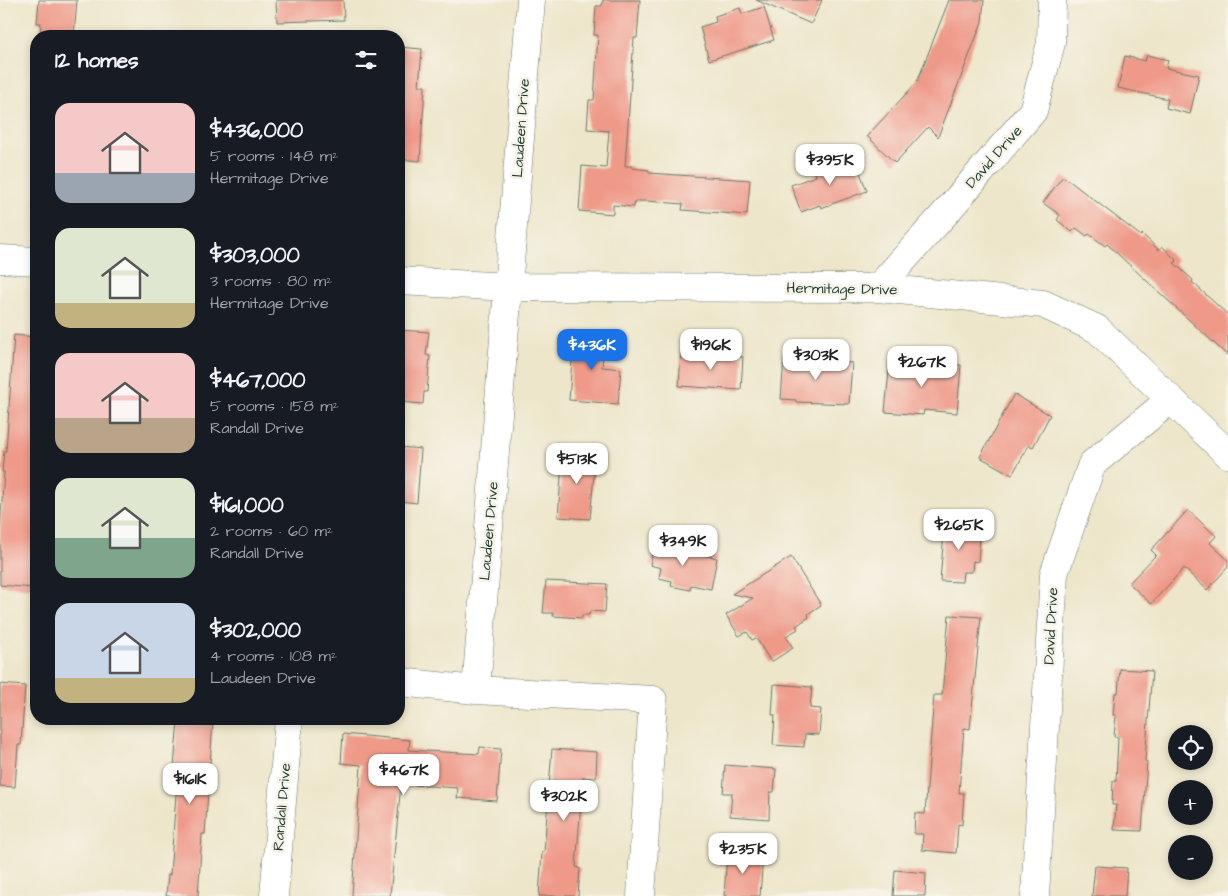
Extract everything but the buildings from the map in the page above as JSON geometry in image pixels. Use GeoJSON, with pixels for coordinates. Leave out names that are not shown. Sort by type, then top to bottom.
{"type":"FeatureCollection","features":[{"type":"Feature","properties":{"kind":"street","name":"Laudeen Drive"},"geometry":{"type":"LineString","coordinates":[[476,690],[531,0]]}},
{"type":"Feature","properties":{"kind":"street","name":"David Drive"},"geometry":{"type":"LineString","coordinates":[[878,288],[1033,111],[1051,43],[1052,0]]}},
{"type":"Feature","properties":{"kind":"street"},"geometry":{"type":"LineString","coordinates":[[0,259],[30,261]]}},
{"type":"Feature","properties":{"kind":"street","name":"Hermitage Drive"},"geometry":{"type":"LineString","coordinates":[[405,281],[509,287],[878,288],[1043,304],[1097,329],[1228,454]]}},
{"type":"Feature","properties":{"kind":"street","name":"David Drive"},"geometry":{"type":"LineString","coordinates":[[1035,896],[1054,574],[1092,464],[1170,400]]}},
{"type":"Feature","properties":{"kind":"street"},"geometry":{"type":"LineString","coordinates":[[405,683],[476,690],[653,700],[641,896]]}},
{"type":"Feature","properties":{"kind":"street","name":"Randall Drive"},"geometry":{"type":"LineString","coordinates":[[274,896],[288,725]]}}]}
